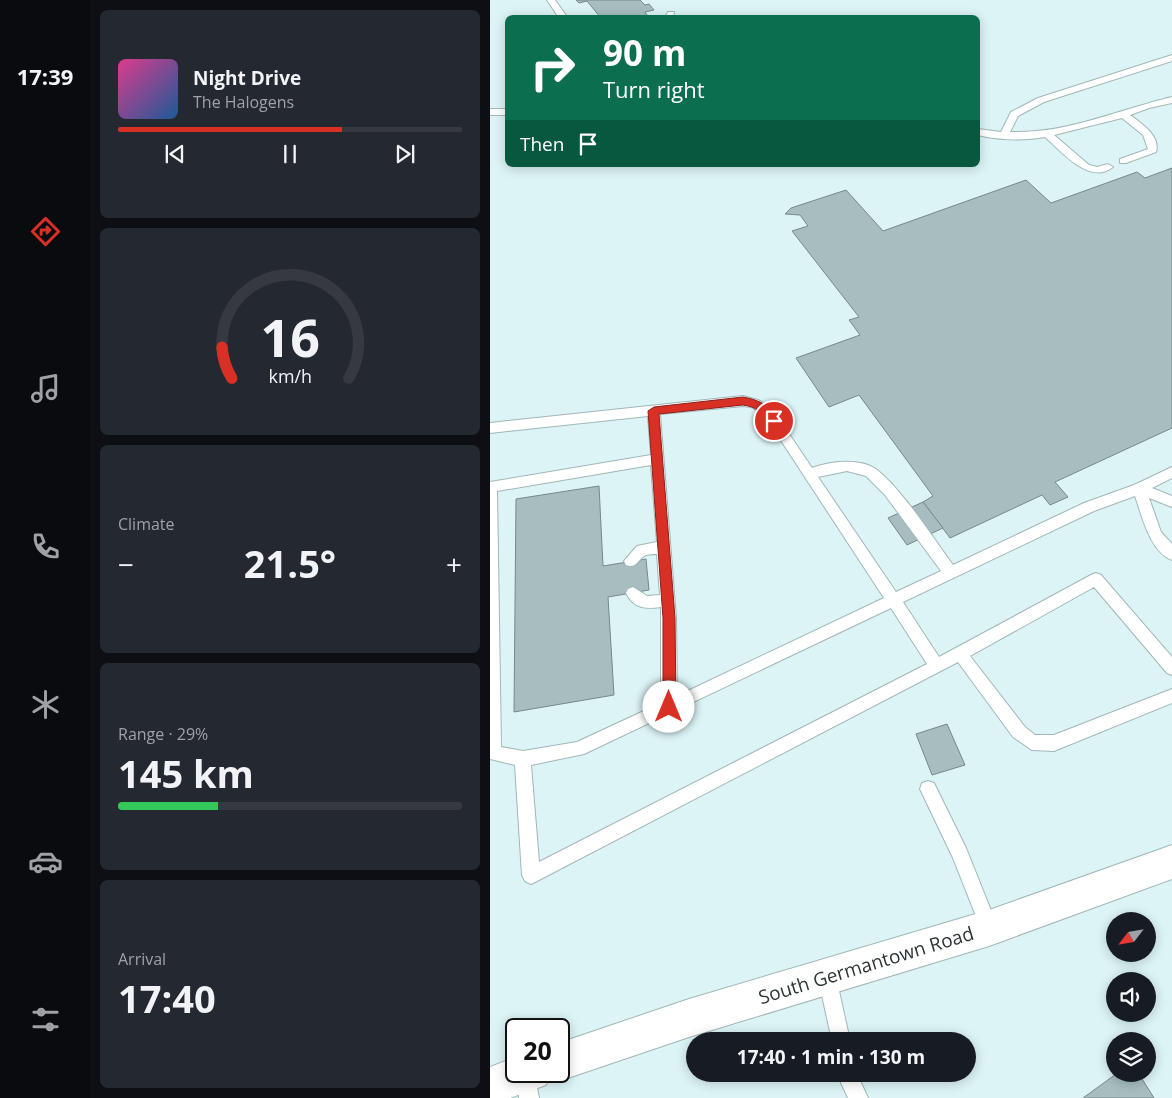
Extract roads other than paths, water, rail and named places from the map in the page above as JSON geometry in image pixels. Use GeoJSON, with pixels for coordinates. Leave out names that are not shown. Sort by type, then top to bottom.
{"type":"FeatureCollection","features":[{"type":"Feature","properties":{"kind":"street","name":"South Germantown Road"},"geometry":{"type":"LineString","coordinates":[[570,1063],[689,1018],[989,928],[1172,862]]}},
{"type":"Feature","properties":{"kind":"street","name":"South Germantown Road"},"geometry":{"type":"LineString","coordinates":[[490,1086],[505,1083]]}},
{"type":"Feature","properties":{"kind":"lane"},"geometry":{"type":"LineString","coordinates":[[551,0],[562,15]]}},
{"type":"Feature","properties":{"kind":"lane"},"geometry":{"type":"LineString","coordinates":[[1004,135],[1014,114],[1041,100],[1172,58]]}},
{"type":"Feature","properties":{"kind":"lane"},"geometry":{"type":"LineString","coordinates":[[980,132],[1035,136],[1123,115],[1146,106],[1172,100]]}},
{"type":"Feature","properties":{"kind":"lane"},"geometry":{"type":"LineString","coordinates":[[490,112],[505,112]]}},
{"type":"Feature","properties":{"kind":"lane"},"geometry":{"type":"LineString","coordinates":[[1123,115],[1147,131],[1152,140],[1153,150],[1123,161]]}},
{"type":"Feature","properties":{"kind":"lane"},"geometry":{"type":"LineString","coordinates":[[1046,133],[1086,167],[1097,170],[1108,167]]}},
{"type":"Feature","properties":{"kind":"lane"},"geometry":{"type":"LineString","coordinates":[[490,428],[743,401],[754,403],[767,410],[937,666]]}},
{"type":"Feature","properties":{"kind":"lane"},"geometry":{"type":"LineString","coordinates":[[654,411],[667,600],[669,707]]}},
{"type":"Feature","properties":{"kind":"lane"},"geometry":{"type":"LineString","coordinates":[[656,459],[490,487],[493,753],[523,758],[578,748],[669,707],[1089,507],[1139,489],[1172,472]]}},
{"type":"Feature","properties":{"kind":"lane"},"geometry":{"type":"LineString","coordinates":[[810,475],[818,471],[847,466],[870,472],[890,491],[951,573]]}},
{"type":"Feature","properties":{"kind":"lane"},"geometry":{"type":"LineString","coordinates":[[1139,489],[1172,502]]}},
{"type":"Feature","properties":{"kind":"lane"},"geometry":{"type":"LineString","coordinates":[[1139,489],[1155,535],[1172,554]]}},
{"type":"Feature","properties":{"kind":"lane"},"geometry":{"type":"LineString","coordinates":[[631,561],[642,550],[663,547]]}},
{"type":"Feature","properties":{"kind":"lane"},"geometry":{"type":"LineString","coordinates":[[523,758],[531,875],[960,654],[1096,579],[1172,668]]}},
{"type":"Feature","properties":{"kind":"lane"},"geometry":{"type":"LineString","coordinates":[[633,593],[645,603],[667,600]]}},
{"type":"Feature","properties":{"kind":"lane"},"geometry":{"type":"LineString","coordinates":[[960,654],[1019,732],[1032,742],[1054,743],[1172,696]]}},
{"type":"Feature","properties":{"kind":"lane"},"geometry":{"type":"LineString","coordinates":[[928,789],[960,854],[989,928]]}},
{"type":"Feature","properties":{"kind":"lane"},"geometry":{"type":"LineString","coordinates":[[827,977],[839,1032]]}},
{"type":"Feature","properties":{"kind":"lane"},"geometry":{"type":"LineString","coordinates":[[851,1082],[858,1098]]}}]}
